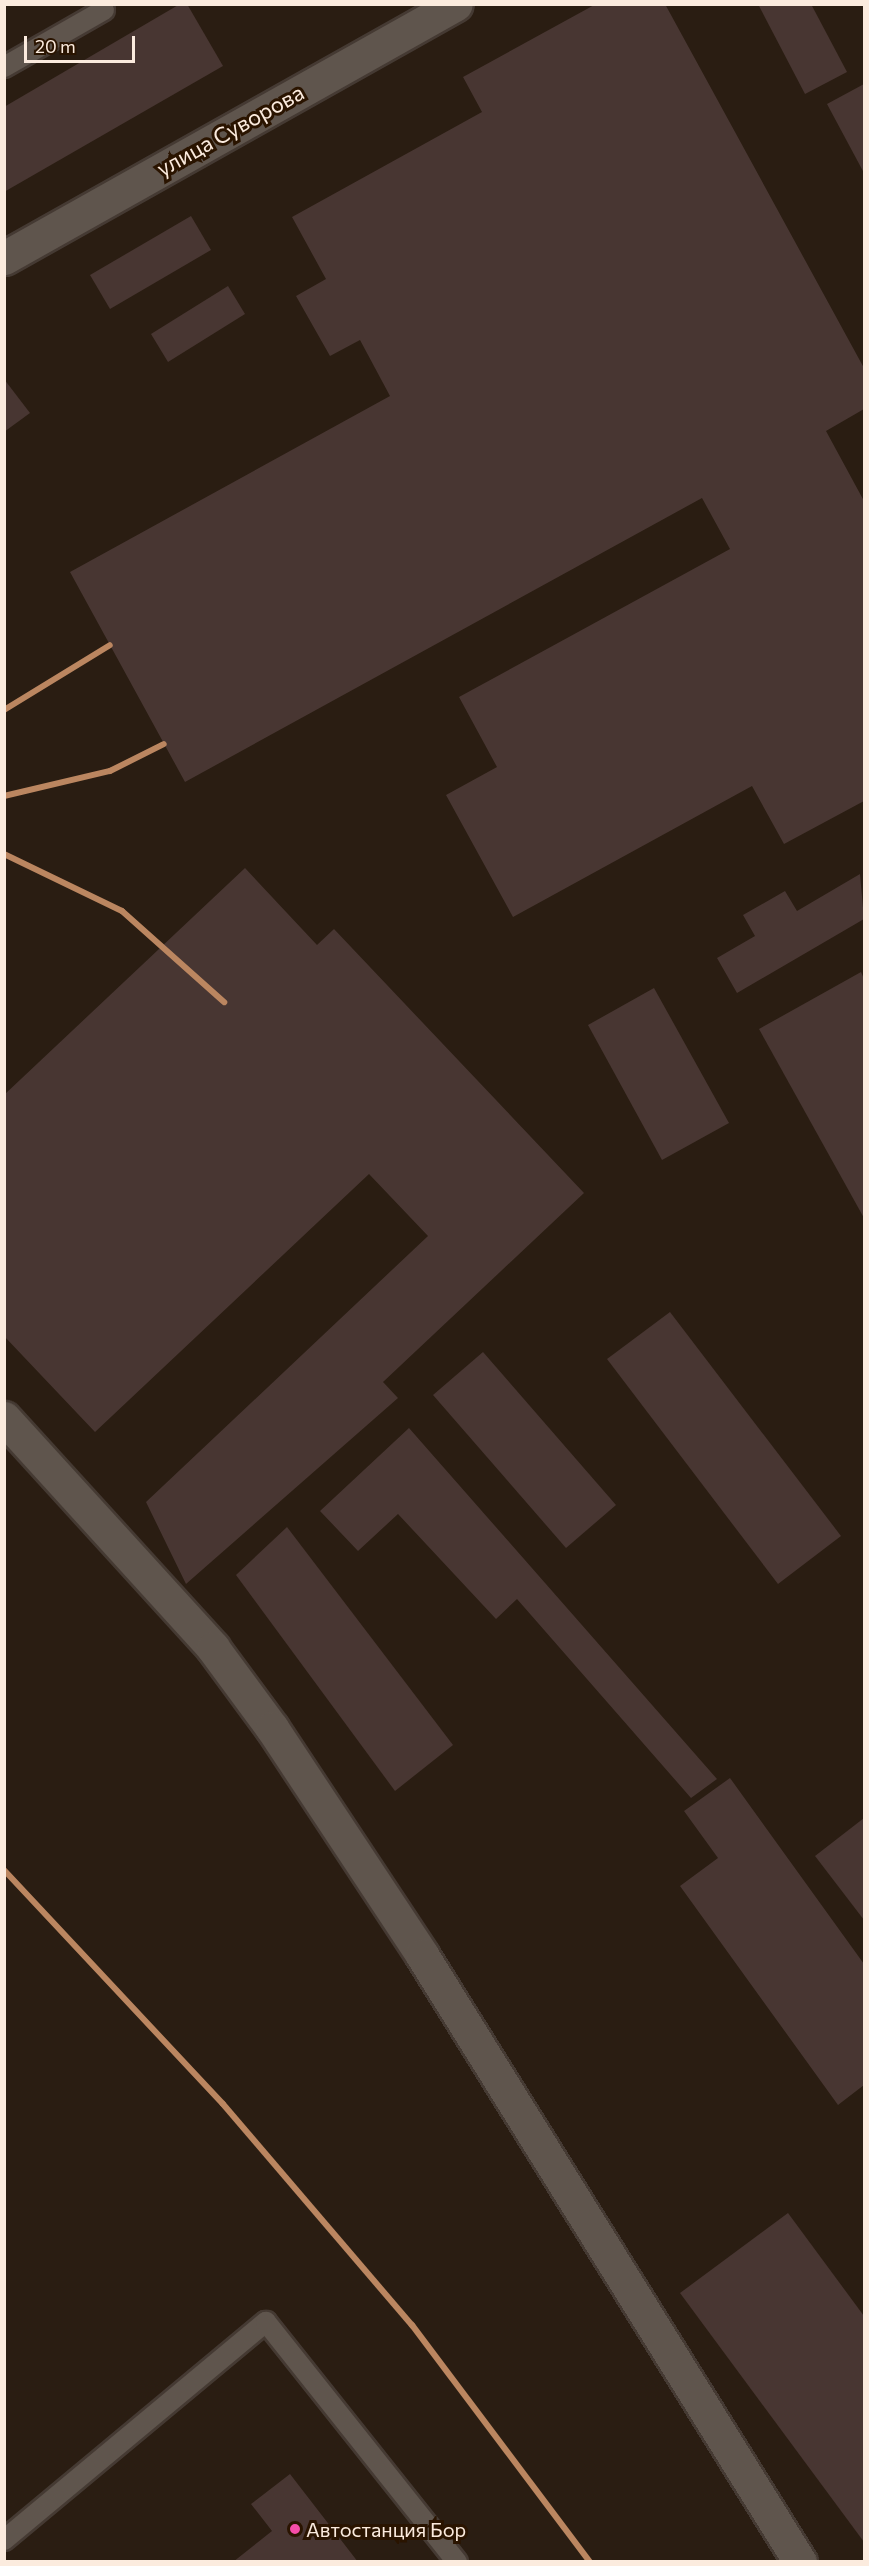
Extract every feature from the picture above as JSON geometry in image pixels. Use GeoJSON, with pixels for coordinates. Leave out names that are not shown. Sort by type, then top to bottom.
{"type":"FeatureCollection","features":[{"type":"Feature","properties":{"kind":"street","name":"улица Суворова"},"geometry":{"type":"LineString","coordinates":[[4,258],[456,4]]}},
{"type":"Feature","properties":{"kind":"street"},"geometry":{"type":"LineString","coordinates":[[4,1418],[213,1648],[272,1728],[422,1955],[800,2562]]}},
{"type":"Feature","properties":{"kind":"lane"},"geometry":{"type":"LineString","coordinates":[[4,67],[104,10]]}},
{"type":"Feature","properties":{"kind":"lane"},"geometry":{"type":"LineString","coordinates":[[4,2540],[266,2322],[457,2562]]}},
{"type":"Feature","properties":{"kind":"building"},"geometry":{"type":"Polygon","coordinates":[[[180,4],[187,4],[223,66],[4,192],[4,107],[180,4]]]}},
{"type":"Feature","properties":{"kind":"building"},"geometry":{"type":"Polygon","coordinates":[[[596,4],[665,4],[864,368],[864,409],[826,431],[864,501],[864,801],[784,844],[752,786],[513,917],[446,795],[497,767],[459,697],[730,549],[702,498],[185,782],[70,572],[390,396],[360,340],[330,356],[296,296],[326,279],[292,217],[482,112],[463,77],[596,4]]]}},
{"type":"Feature","properties":{"kind":"building"},"geometry":{"type":"Polygon","coordinates":[[[758,4],[811,4],[847,72],[805,94],[758,4]]]}},
{"type":"Feature","properties":{"kind":"building"},"geometry":{"type":"Polygon","coordinates":[[[864,84],[864,173],[827,104],[864,84]]]}},
{"type":"Feature","properties":{"kind":"building"},"geometry":{"type":"Polygon","coordinates":[[[191,216],[211,250],[110,309],[90,275],[191,216]]]}},
{"type":"Feature","properties":{"kind":"building"},"geometry":{"type":"Polygon","coordinates":[[[228,286],[245,314],[168,362],[151,334],[228,286]]]}},
{"type":"Feature","properties":{"kind":"building"},"geometry":{"type":"Polygon","coordinates":[[[4,379],[30,413],[4,432],[4,379]]]}},
{"type":"Feature","properties":{"kind":"building"},"geometry":{"type":"Polygon","coordinates":[[[245,868],[317,945],[334,929],[584,1193],[383,1382],[398,1398],[186,1584],[146,1502],[428,1236],[369,1174],[95,1432],[4,1336],[4,1095],[245,868]]]}},
{"type":"Feature","properties":{"kind":"building"},"geometry":{"type":"Polygon","coordinates":[[[860,874],[864,919],[737,993],[717,958],[755,936],[743,915],[785,891],[797,911],[860,874]]]}},
{"type":"Feature","properties":{"kind":"building"},"geometry":{"type":"Polygon","coordinates":[[[861,972],[864,979],[864,1218],[759,1029],[861,972]]]}},
{"type":"Feature","properties":{"kind":"building"},"geometry":{"type":"Polygon","coordinates":[[[654,988],[729,1123],[662,1160],[588,1025],[654,988]]]}},
{"type":"Feature","properties":{"kind":"building"},"geometry":{"type":"Polygon","coordinates":[[[670,1312],[841,1536],[778,1584],[607,1359],[670,1312]]]}},
{"type":"Feature","properties":{"kind":"building"},"geometry":{"type":"Polygon","coordinates":[[[483,1352],[616,1505],[566,1548],[433,1395],[483,1352]]]}},
{"type":"Feature","properties":{"kind":"building"},"geometry":{"type":"Polygon","coordinates":[[[409,1428],[717,1779],[691,1798],[517,1599],[496,1619],[398,1514],[358,1551],[320,1511],[409,1428]]]}},
{"type":"Feature","properties":{"kind":"building"},"geometry":{"type":"Polygon","coordinates":[[[287,1527],[453,1745],[395,1791],[236,1575],[287,1527]]]}},
{"type":"Feature","properties":{"kind":"building"},"geometry":{"type":"Polygon","coordinates":[[[730,1778],[864,1964],[864,2085],[838,2105],[680,1886],[718,1858],[684,1811],[730,1778]]]}},
{"type":"Feature","properties":{"kind":"building"},"geometry":{"type":"Polygon","coordinates":[[[864,1818],[864,1920],[815,1856],[864,1818]]]}},
{"type":"Feature","properties":{"kind":"building"},"geometry":{"type":"Polygon","coordinates":[[[788,2213],[864,2316],[864,2542],[680,2293],[788,2213]]]}},
{"type":"Feature","properties":{"kind":"building","name":"Автостанция Бор"},"geometry":{"type":"Polygon","coordinates":[[[290,2474],[358,2562],[233,2562],[272,2531],[251,2504],[290,2474]]]}},
{"type":"Feature","properties":{"kind":"transit line"},"geometry":{"type":"LineString","coordinates":[[4,710],[110,645]]}},
{"type":"Feature","properties":{"kind":"transit line"},"geometry":{"type":"LineString","coordinates":[[4,796],[110,771],[164,744]]}},
{"type":"Feature","properties":{"kind":"transit line"},"geometry":{"type":"LineString","coordinates":[[4,854],[122,911],[224,1002]]}},
{"type":"Feature","properties":{"kind":"transit line"},"geometry":{"type":"LineString","coordinates":[[4,1870],[223,2104],[412,2325],[590,2562]]}},
{"type":"Feature","properties":{"kind":"place","name":"Автостанция Бор"},"geometry":{"type":"Point","coordinates":[295,2529]}}]}
